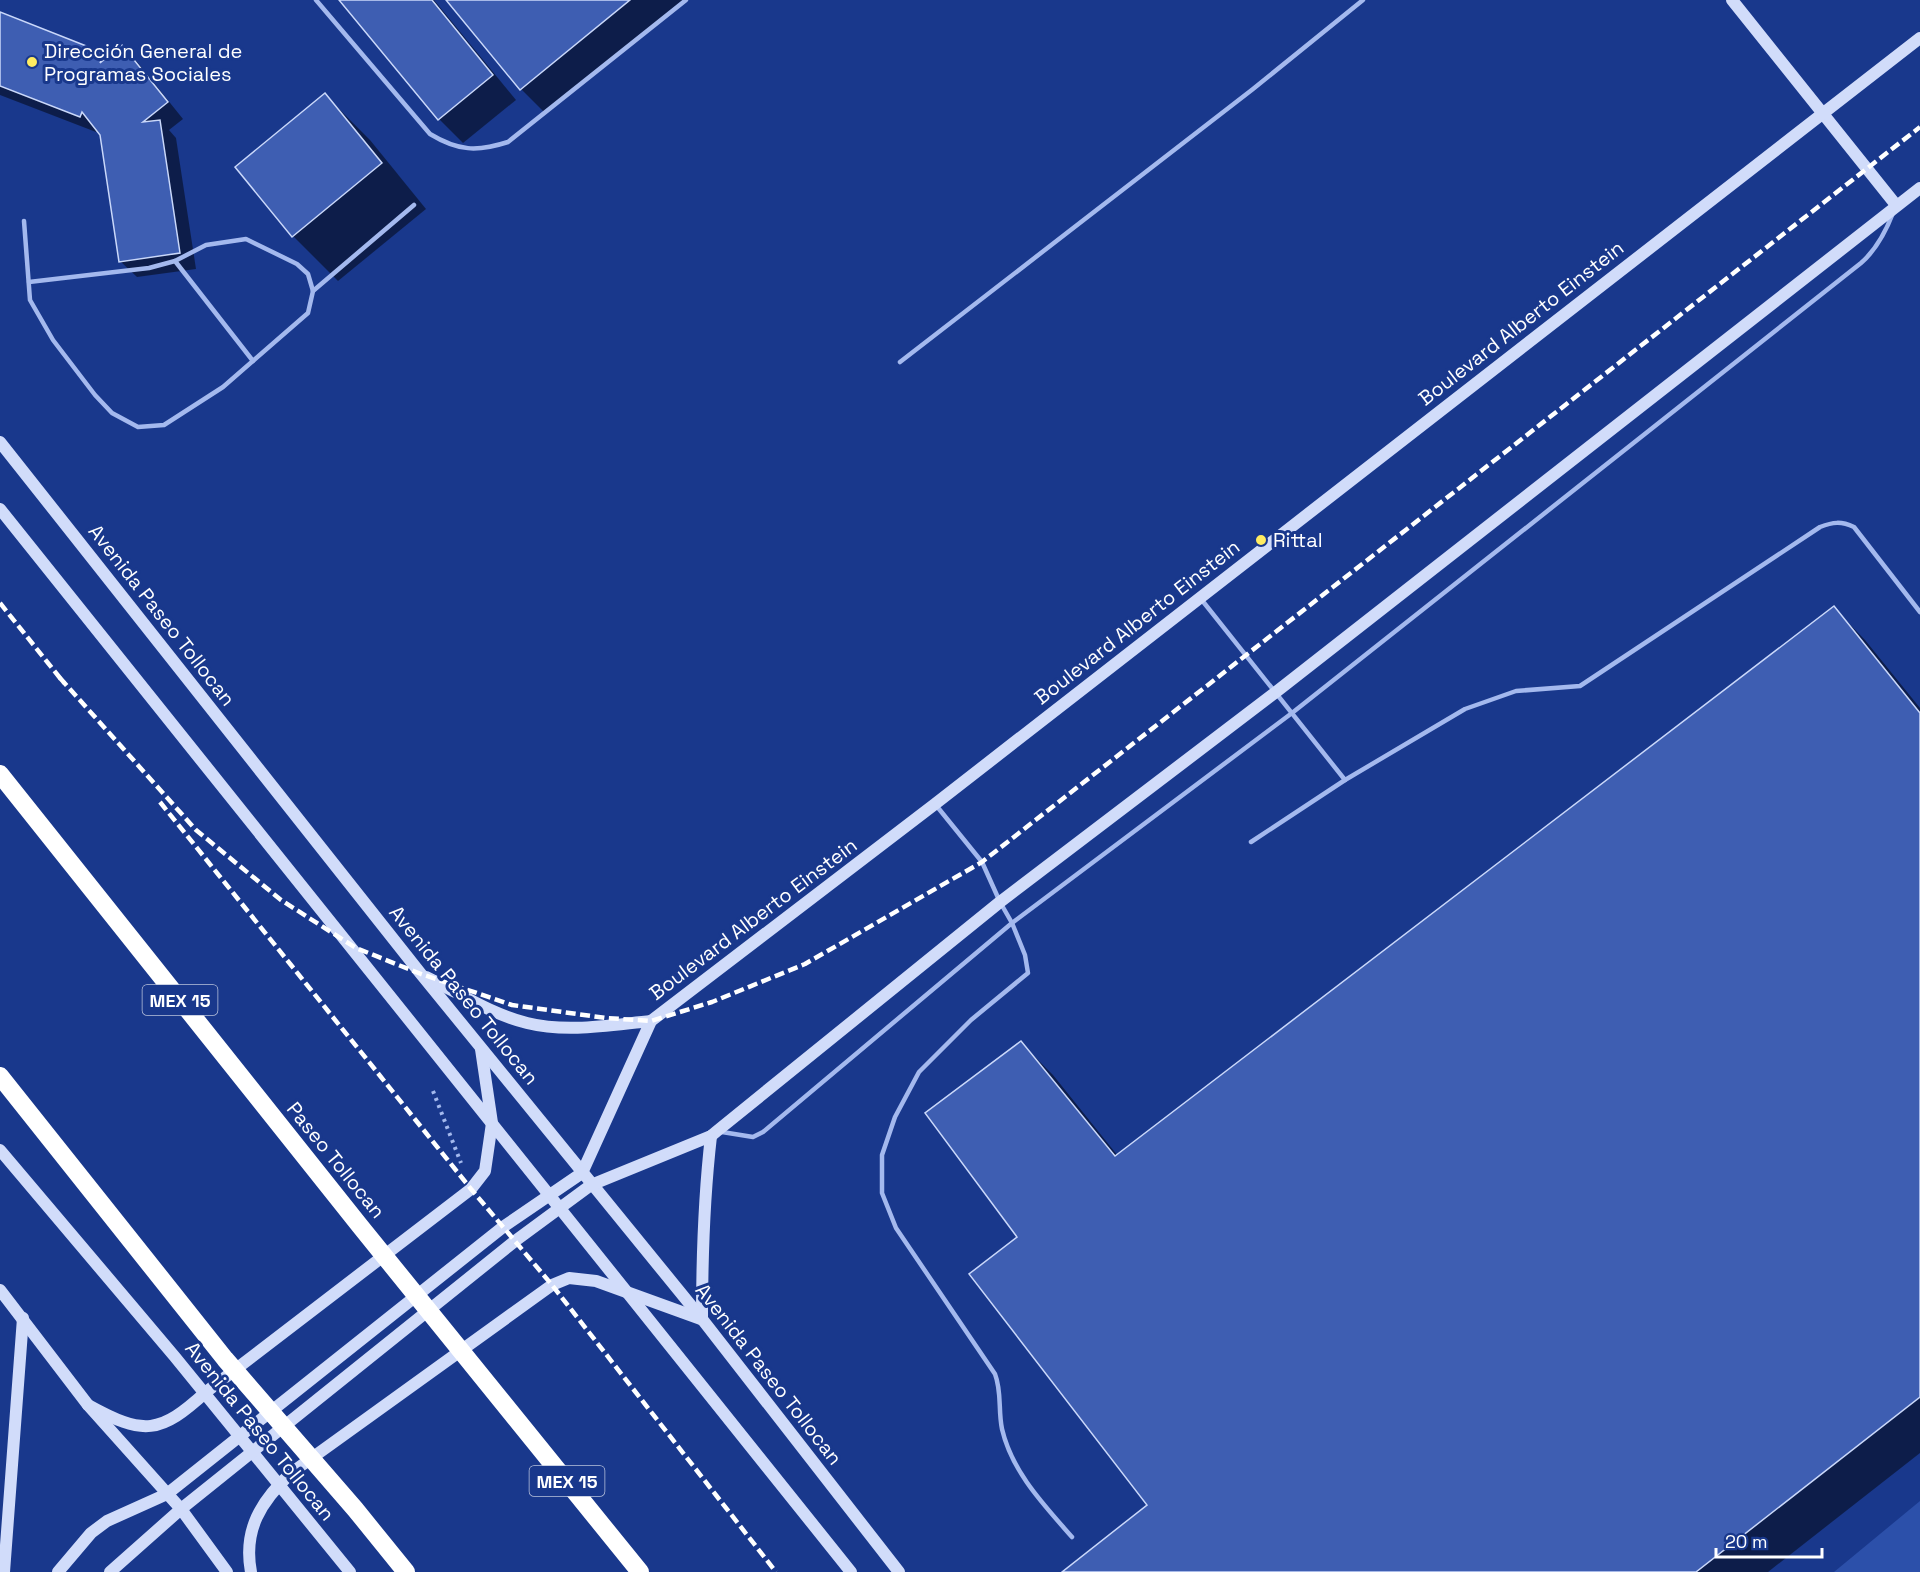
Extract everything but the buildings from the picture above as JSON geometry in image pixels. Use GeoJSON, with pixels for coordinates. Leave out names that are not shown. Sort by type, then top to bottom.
{"type":"FeatureCollection","features":[{"type":"Feature","properties":{"kind":"highway","name":"Paseo Tollocan"},"geometry":{"type":"LineString","coordinates":[[0,774],[360,1226],[640,1572]]}},
{"type":"Feature","properties":{"kind":"highway"},"geometry":{"type":"LineString","coordinates":[[0,1076],[225,1359],[356,1509],[406,1572]]}},
{"type":"Feature","properties":{"kind":"main road"},"geometry":{"type":"LineString","coordinates":[[1732,0],[1896,205]]}},
{"type":"Feature","properties":{"kind":"main road","name":"Boulevard Alberto Einstein"},"geometry":{"type":"LineString","coordinates":[[582,1173],[651,1021],[935,804],[1920,38]]}},
{"type":"Feature","properties":{"kind":"main road"},"geometry":{"type":"LineString","coordinates":[[110,1572],[181,1509],[515,1241],[591,1185],[714,1133],[1000,902],[1276,692],[1920,188]]}},
{"type":"Feature","properties":{"kind":"main road","name":"Avenida Paseo Tollocan"},"geometry":{"type":"LineString","coordinates":[[0,442],[421,974],[702,1319],[899,1572]]}},
{"type":"Feature","properties":{"kind":"main road"},"geometry":{"type":"LineString","coordinates":[[0,509],[851,1572]]}},
{"type":"Feature","properties":{"kind":"main road"},"geometry":{"type":"LineString","coordinates":[[421,974],[492,1011],[527,1023],[568,1028],[651,1021]]}},
{"type":"Feature","properties":{"kind":"main road"},"geometry":{"type":"LineString","coordinates":[[88,1405],[111,1418],[135,1425],[151,1427],[167,1423],[184,1413],[206,1392],[471,1189],[485,1172],[492,1124],[481,1047]]}},
{"type":"Feature","properties":{"kind":"main road"},"geometry":{"type":"LineString","coordinates":[[251,1572],[248,1555],[252,1531],[260,1508],[274,1489],[291,1473],[552,1285],[569,1278],[596,1281],[702,1319],[701,1250],[704,1202],[714,1133]]}},
{"type":"Feature","properties":{"kind":"main road","name":"Avenida Paseo Tollocan"},"geometry":{"type":"LineString","coordinates":[[0,1150],[175,1357],[350,1572]]}},
{"type":"Feature","properties":{"kind":"main road"},"geometry":{"type":"LineString","coordinates":[[58,1572],[91,1533],[107,1521],[167,1494],[503,1227],[582,1173]]}},
{"type":"Feature","properties":{"kind":"main road"},"geometry":{"type":"LineString","coordinates":[[0,1290],[88,1405],[181,1509],[227,1572]]}},
{"type":"Feature","properties":{"kind":"main road"},"geometry":{"type":"LineString","coordinates":[[4,1572],[23,1318]]}},
{"type":"Feature","properties":{"kind":"lane"},"geometry":{"type":"LineString","coordinates":[[316,0],[430,134],[448,145],[469,148],[490,148],[508,142],[686,0]]}},
{"type":"Feature","properties":{"kind":"lane"},"geometry":{"type":"LineString","coordinates":[[900,362],[1253,89],[1363,0]]}},
{"type":"Feature","properties":{"kind":"lane"},"geometry":{"type":"LineString","coordinates":[[313,291],[414,205]]}},
{"type":"Feature","properties":{"kind":"lane"},"geometry":{"type":"LineString","coordinates":[[714,1133],[753,1137],[764,1132],[1012,923],[1292,713],[1869,256],[1889,224],[1896,205]]}},
{"type":"Feature","properties":{"kind":"lane"},"geometry":{"type":"LineString","coordinates":[[24,221],[30,300],[53,340],[94,395],[112,413],[138,427],[164,425],[223,387],[308,313],[313,291],[308,274],[297,264],[246,238],[206,245],[175,261],[149,268],[29,282]]}},
{"type":"Feature","properties":{"kind":"lane"},"geometry":{"type":"LineString","coordinates":[[175,261],[253,361]]}},
{"type":"Feature","properties":{"kind":"lane"},"geometry":{"type":"LineString","coordinates":[[1251,842],[1345,780],[1464,709],[1485,700],[1516,692],[1580,686],[1820,527],[1831,523],[1845,523],[1854,527],[1920,612]]}},
{"type":"Feature","properties":{"kind":"lane"},"geometry":{"type":"LineString","coordinates":[[1200,598],[1345,780]]}},
{"type":"Feature","properties":{"kind":"lane"},"geometry":{"type":"LineString","coordinates":[[935,804],[982,862],[1012,923],[1025,955],[1028,973],[971,1020],[920,1072],[895,1117],[882,1155],[882,1193],[896,1228],[995,1374],[1000,1394],[1002,1428],[1018,1470],[1072,1537]]}},
{"type":"Feature","properties":{"kind":"shaded area"},"geometry":{"type":"Polygon","coordinates":[[[1920,1501],[1920,1572],[1834,1572],[1920,1501]]]}},
{"type":"Feature","properties":{"kind":"railway"},"geometry":{"type":"LineString","coordinates":[[60,678],[196,830],[281,900],[356,948],[421,974],[512,1005],[606,1018],[651,1021],[712,1002],[805,964],[982,862],[1920,127]]}},
{"type":"Feature","properties":{"kind":"railway"},"geometry":{"type":"LineString","coordinates":[[0,603],[64,683]]}},
{"type":"Feature","properties":{"kind":"railway"},"geometry":{"type":"LineString","coordinates":[[160,802],[471,1189],[552,1285],[776,1572]]}},
{"type":"Feature","properties":{"kind":"place","name":"Dirección General de Programas Sociales"},"geometry":{"type":"Point","coordinates":[32,62]}},
{"type":"Feature","properties":{"kind":"place","name":"Rittal"},"geometry":{"type":"Point","coordinates":[1261,540]}}]}
